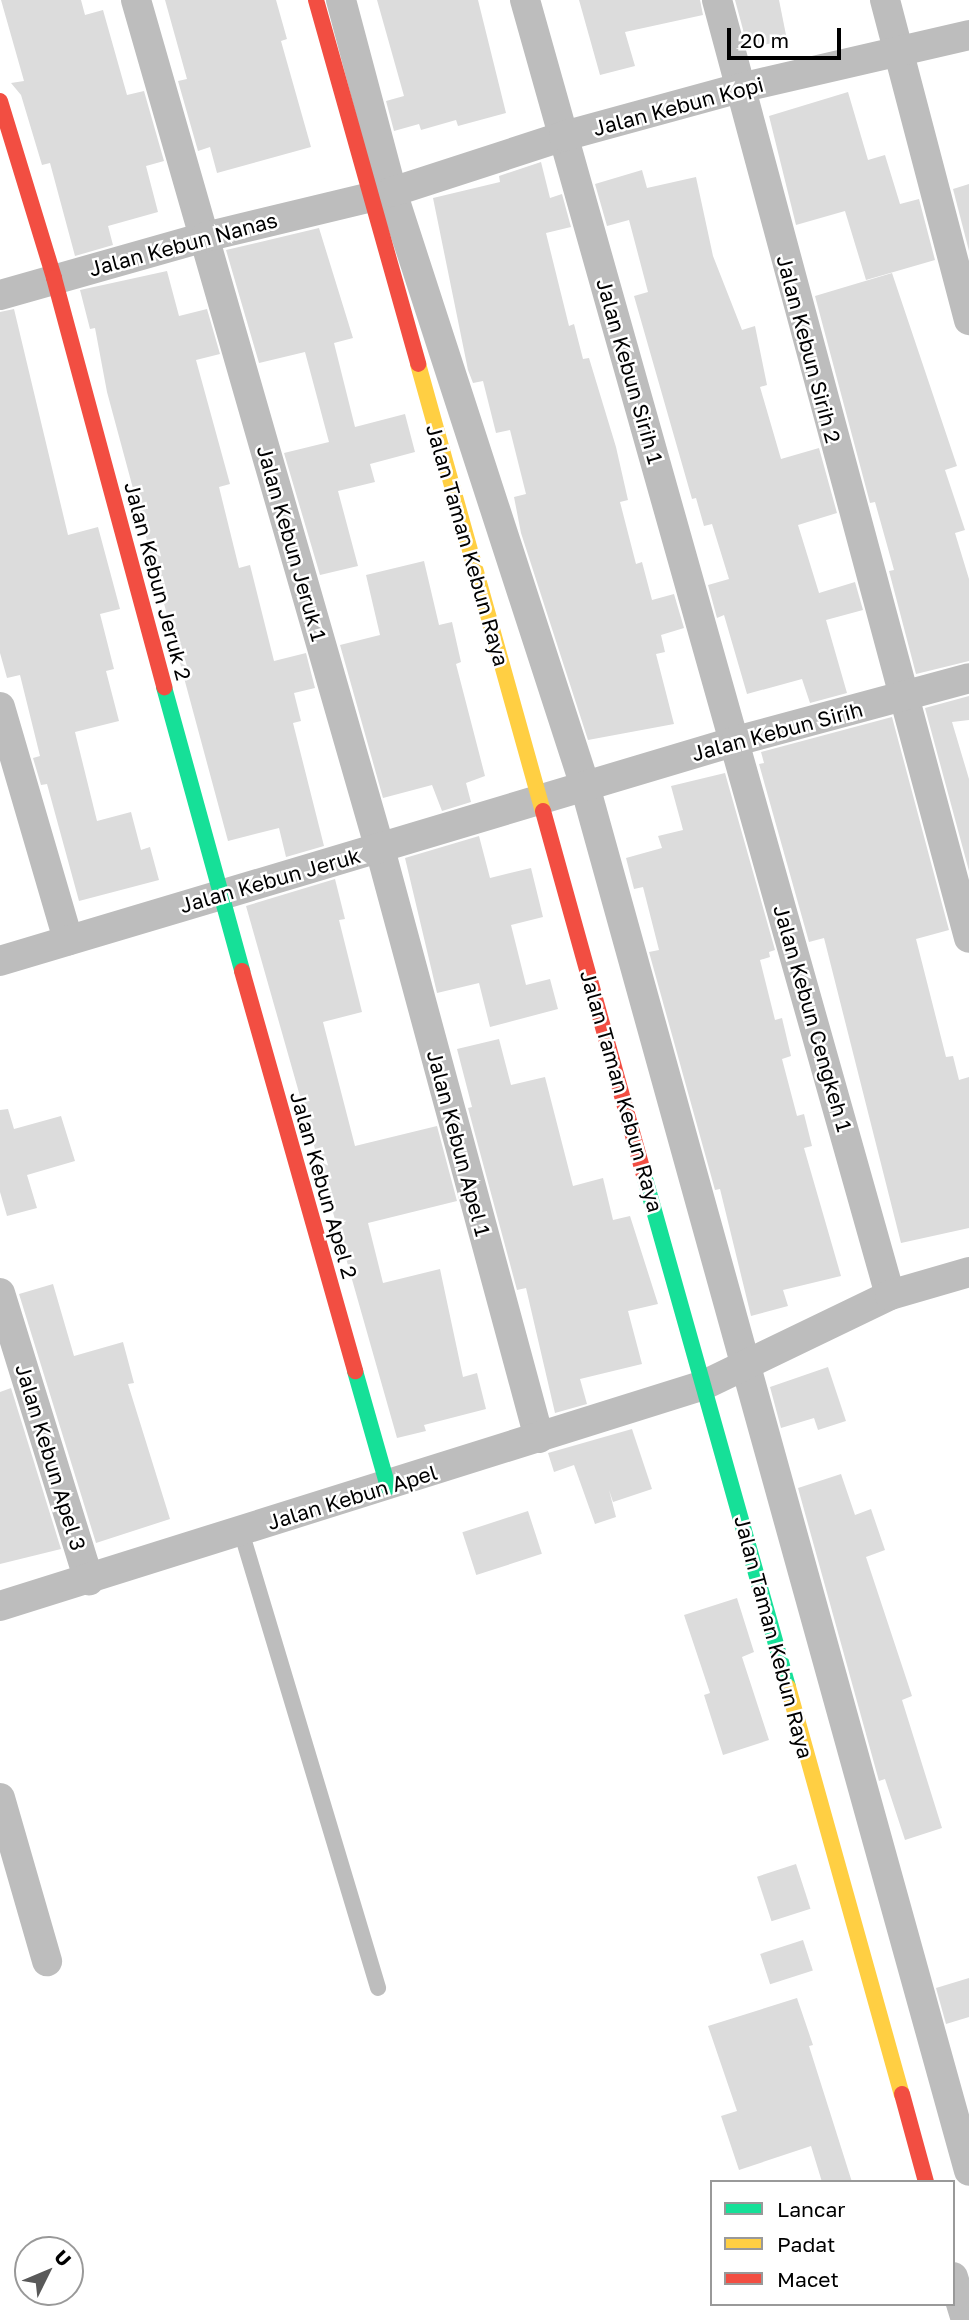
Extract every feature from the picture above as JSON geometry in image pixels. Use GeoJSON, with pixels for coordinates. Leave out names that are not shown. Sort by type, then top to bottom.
{"type":"FeatureCollection","features":[{"type":"Feature","properties":{"kind":"street","name":"Jalan Kebun Jeruk 1"},"geometry":{"type":"LineString","coordinates":[[135,0],[380,849]]}},
{"type":"Feature","properties":{"kind":"street","name":"Jalan Taman Kebun Raya"},"geometry":{"type":"LineString","coordinates":[[316,0],[380,194],[585,786],[748,1365],[969,2171]]}},
{"type":"Feature","properties":{"kind":"street","name":"Jalan Taman Kebun Raya"},"geometry":{"type":"LineString","coordinates":[[341,0],[380,194],[541,801],[925,2180]]}},
{"type":"Feature","properties":{"kind":"street","name":"Jalan Kebun Sirih 1"},"geometry":{"type":"LineString","coordinates":[[525,0],[736,741]]}},
{"type":"Feature","properties":{"kind":"street","name":"Jalan Kebun Sirih 2"},"geometry":{"type":"LineString","coordinates":[[717,0],[902,698],[969,938]]}},
{"type":"Feature","properties":{"kind":"street"},"geometry":{"type":"LineString","coordinates":[[885,0],[969,320]]}},
{"type":"Feature","properties":{"kind":"street","name":"Jalan Kebun Kopi"},"geometry":{"type":"LineString","coordinates":[[380,194],[564,136],[740,88],[898,55],[969,36]]}},
{"type":"Feature","properties":{"kind":"street","name":"Jalan Kebun Jeruk 2"},"geometry":{"type":"LineString","coordinates":[[0,102],[54,278],[220,895]]}},
{"type":"Feature","properties":{"kind":"street","name":"Jalan Kebun Nanas"},"geometry":{"type":"LineString","coordinates":[[0,295],[205,237],[380,194]]}},
{"type":"Feature","properties":{"kind":"street","name":"Jalan Kebun Sirih"},"geometry":{"type":"LineString","coordinates":[[541,801],[736,741],[969,678]]}},
{"type":"Feature","properties":{"kind":"street"},"geometry":{"type":"LineString","coordinates":[[0,707],[68,940]]}},
{"type":"Feature","properties":{"kind":"street","name":"Jalan Kebun Cengkeh 1"},"geometry":{"type":"LineString","coordinates":[[736,741],[890,1295]]}},
{"type":"Feature","properties":{"kind":"street","name":"Jalan Kebun Jeruk"},"geometry":{"type":"LineString","coordinates":[[0,961],[541,801]]}},
{"type":"Feature","properties":{"kind":"street","name":"Jalan Kebun Apel 1"},"geometry":{"type":"LineString","coordinates":[[380,849],[539,1438]]}},
{"type":"Feature","properties":{"kind":"street","name":"Jalan Kebun Apel 2"},"geometry":{"type":"LineString","coordinates":[[220,895],[388,1487]]}},
{"type":"Feature","properties":{"kind":"street","name":"Jalan Kebun Apel"},"geometry":{"type":"LineString","coordinates":[[0,1606],[89,1581],[704,1385],[890,1295],[969,1272]]}},
{"type":"Feature","properties":{"kind":"street","name":"Jalan Kebun Apel 3"},"geometry":{"type":"LineString","coordinates":[[0,1293],[89,1581]]}},
{"type":"Feature","properties":{"kind":"street"},"geometry":{"type":"LineString","coordinates":[[0,1798],[47,1961]]}},
{"type":"Feature","properties":{"kind":"street"},"geometry":{"type":"LineString","coordinates":[[955,2284],[966,2320]]}},
{"type":"Feature","properties":{"kind":"lane"},"geometry":{"type":"LineString","coordinates":[[241,1531],[378,1988]]}},
{"type":"Feature","properties":{"kind":"building"},"geometry":{"type":"Polygon","coordinates":[[[1,0],[81,0],[85,15],[103,10],[127,95],[144,91],[164,161],[146,166],[158,212],[108,226],[113,245],[75,256],[50,163],[42,165],[21,95],[11,83],[24,81],[1,0]]]}},
{"type":"Feature","properties":{"kind":"building"},"geometry":{"type":"Polygon","coordinates":[[[165,0],[276,0],[287,39],[281,41],[311,147],[217,173],[210,147],[198,151],[178,81],[187,79],[165,0]]]}},
{"type":"Feature","properties":{"kind":"building"},"geometry":{"type":"Polygon","coordinates":[[[377,0],[478,0],[506,113],[458,126],[456,120],[421,130],[419,124],[394,131],[386,101],[404,96],[377,0]]]}},
{"type":"Feature","properties":{"kind":"building"},"geometry":{"type":"Polygon","coordinates":[[[579,0],[700,0],[703,15],[625,32],[635,66],[600,75],[579,0]]]}},
{"type":"Feature","properties":{"kind":"building"},"geometry":{"type":"Polygon","coordinates":[[[735,0],[779,0],[787,40],[748,48],[735,0]]]}},
{"type":"Feature","properties":{"kind":"building"},"geometry":{"type":"Polygon","coordinates":[[[848,92],[868,160],[885,155],[900,204],[919,199],[935,260],[866,280],[845,211],[796,225],[769,116],[848,92]]]}},
{"type":"Feature","properties":{"kind":"building"},"geometry":{"type":"Polygon","coordinates":[[[541,162],[550,198],[562,194],[571,227],[546,233],[569,326],[574,324],[583,359],[589,358],[616,447],[628,500],[620,502],[636,564],[642,562],[652,600],[674,594],[684,628],[661,635],[665,652],[656,654],[674,724],[588,740],[521,533],[514,497],[526,494],[510,430],[496,433],[483,381],[473,383],[468,370],[433,198],[500,182],[499,176],[541,162]]]}},
{"type":"Feature","properties":{"kind":"building"},"geometry":{"type":"Polygon","coordinates":[[[642,170],[647,188],[696,177],[713,256],[742,330],[755,326],[767,385],[760,387],[781,459],[819,448],[837,513],[798,525],[819,593],[855,582],[863,610],[826,620],[847,693],[810,703],[802,679],[747,694],[724,615],[717,618],[708,585],[729,579],[712,524],[704,526],[696,498],[692,499],[634,296],[648,292],[629,220],[607,226],[595,184],[642,170]]]}},
{"type":"Feature","properties":{"kind":"building"},"geometry":{"type":"Polygon","coordinates":[[[969,184],[969,251],[953,189],[969,184]]]}},
{"type":"Feature","properties":{"kind":"building"},"geometry":{"type":"Polygon","coordinates":[[[319,228],[353,338],[334,343],[355,427],[405,414],[415,452],[370,464],[375,482],[338,491],[358,566],[320,575],[284,453],[329,442],[305,352],[259,363],[226,250],[319,228]]]}},
{"type":"Feature","properties":{"kind":"building"},"geometry":{"type":"Polygon","coordinates":[[[167,271],[179,316],[207,309],[220,354],[196,360],[230,484],[219,487],[239,568],[250,565],[274,661],[306,653],[315,688],[294,693],[301,721],[293,723],[324,846],[286,857],[279,828],[228,841],[107,392],[95,328],[90,329],[80,290],[167,271]]]}},
{"type":"Feature","properties":{"kind":"building"},"geometry":{"type":"Polygon","coordinates":[[[892,273],[957,466],[945,470],[965,530],[955,533],[969,579],[969,661],[916,674],[889,571],[894,570],[875,502],[870,503],[815,296],[892,273]]]}},
{"type":"Feature","properties":{"kind":"building"},"geometry":{"type":"Polygon","coordinates":[[[14,309],[68,535],[98,527],[120,609],[100,614],[114,669],[106,671],[119,721],[75,732],[97,821],[131,812],[141,850],[150,847],[159,880],[79,901],[47,784],[41,785],[33,758],[40,756],[20,675],[7,678],[0,653],[0,312],[14,309]]]}},
{"type":"Feature","properties":{"kind":"building"},"geometry":{"type":"Polygon","coordinates":[[[424,561],[439,625],[452,622],[461,662],[456,664],[485,776],[466,783],[471,802],[442,811],[432,785],[383,798],[340,645],[380,635],[366,575],[424,561]]]}},
{"type":"Feature","properties":{"kind":"building"},"geometry":{"type":"Polygon","coordinates":[[[969,696],[969,720],[952,722],[969,779],[969,871],[925,708],[969,696]]]}},
{"type":"Feature","properties":{"kind":"building"},"geometry":{"type":"Polygon","coordinates":[[[892,717],[949,930],[916,939],[946,1057],[953,1056],[959,1080],[969,1077],[969,1228],[901,1243],[824,938],[809,942],[759,764],[764,763],[761,752],[892,717]]]}},
{"type":"Feature","properties":{"kind":"building"},"geometry":{"type":"Polygon","coordinates":[[[725,773],[775,950],[769,952],[770,957],[760,960],[775,1020],[782,1018],[791,1056],[782,1059],[797,1116],[804,1114],[812,1146],[804,1148],[841,1276],[783,1290],[788,1306],[751,1316],[720,1189],[715,1190],[649,952],[659,950],[643,887],[634,889],[626,858],[662,848],[658,836],[683,830],[671,786],[725,773]]]}},
{"type":"Feature","properties":{"kind":"building"},"geometry":{"type":"Polygon","coordinates":[[[479,836],[490,878],[531,868],[543,917],[511,925],[526,985],[550,979],[558,1009],[490,1027],[479,983],[437,993],[405,858],[479,836]]]}},
{"type":"Feature","properties":{"kind":"building"},"geometry":{"type":"Polygon","coordinates":[[[335,879],[345,919],[339,920],[362,1012],[323,1022],[355,1146],[437,1126],[457,1201],[368,1223],[383,1283],[440,1269],[463,1377],[477,1373],[486,1409],[424,1425],[426,1431],[397,1438],[246,906],[335,879]]]}},
{"type":"Feature","properties":{"kind":"building"},"geometry":{"type":"Polygon","coordinates":[[[499,1039],[511,1085],[545,1077],[573,1186],[603,1178],[613,1220],[630,1216],[658,1304],[628,1311],[642,1364],[580,1379],[587,1404],[555,1413],[526,1288],[517,1290],[468,1108],[472,1107],[457,1049],[499,1039]]]}},
{"type":"Feature","properties":{"kind":"building"},"geometry":{"type":"Polygon","coordinates":[[[8,1109],[14,1129],[61,1116],[75,1161],[27,1175],[37,1208],[7,1216],[0,1192],[0,1110],[8,1109]]]}},
{"type":"Feature","properties":{"kind":"building"},"geometry":{"type":"Polygon","coordinates":[[[53,1284],[74,1356],[123,1342],[134,1383],[128,1384],[170,1519],[96,1543],[19,1294],[53,1284]]]}},
{"type":"Feature","properties":{"kind":"building"},"geometry":{"type":"Polygon","coordinates":[[[828,1367],[846,1421],[818,1430],[814,1418],[781,1428],[770,1387],[828,1367]]]}},
{"type":"Feature","properties":{"kind":"building"},"geometry":{"type":"Polygon","coordinates":[[[11,1388],[61,1549],[0,1564],[0,1392],[11,1388]]]}},
{"type":"Feature","properties":{"kind":"building"},"geometry":{"type":"Polygon","coordinates":[[[632,1429],[652,1489],[613,1502],[609,1490],[616,1517],[595,1524],[574,1465],[554,1472],[548,1453],[632,1429]]]}},
{"type":"Feature","properties":{"kind":"building"},"geometry":{"type":"Polygon","coordinates":[[[841,1474],[855,1515],[871,1509],[885,1550],[866,1557],[912,1696],[902,1700],[942,1828],[905,1840],[885,1779],[879,1781],[798,1488],[841,1474]]]}},
{"type":"Feature","properties":{"kind":"building"},"geometry":{"type":"Polygon","coordinates":[[[528,1511],[542,1554],[476,1575],[462,1532],[528,1511]]]}},
{"type":"Feature","properties":{"kind":"building"},"geometry":{"type":"Polygon","coordinates":[[[737,1598],[754,1652],[742,1657],[769,1740],[723,1755],[704,1695],[710,1693],[684,1615],[737,1598]]]}},
{"type":"Feature","properties":{"kind":"building"},"geometry":{"type":"Polygon","coordinates":[[[796,1864],[811,1909],[772,1921],[757,1877],[796,1864]]]}},
{"type":"Feature","properties":{"kind":"building"},"geometry":{"type":"Polygon","coordinates":[[[803,1940],[813,1970],[770,1984],[760,1954],[803,1940]]]}},
{"type":"Feature","properties":{"kind":"building"},"geometry":{"type":"Polygon","coordinates":[[[969,1978],[969,2017],[946,2024],[936,1988],[969,1978]]]}},
{"type":"Feature","properties":{"kind":"building"},"geometry":{"type":"Polygon","coordinates":[[[797,1998],[813,2045],[809,2046],[851,2180],[821,2180],[811,2146],[739,2170],[721,2116],[737,2111],[708,2026],[797,1998]]]}},
{"type":"Feature","properties":{"kind":"traffic: fast"},"geometry":{"type":"LineString","coordinates":[[164,687],[242,971]]}},
{"type":"Feature","properties":{"kind":"traffic: fast"},"geometry":{"type":"LineString","coordinates":[[644,1175],[788,1687]]}},
{"type":"Feature","properties":{"kind":"traffic: fast"},"geometry":{"type":"LineString","coordinates":[[355,1371],[388,1487]]}},
{"type":"Feature","properties":{"kind":"traffic: slow"},"geometry":{"type":"LineString","coordinates":[[418,364],[543,811]]}},
{"type":"Feature","properties":{"kind":"traffic: slow"},"geometry":{"type":"LineString","coordinates":[[788,1687],[902,2094]]}},
{"type":"Feature","properties":{"kind":"traffic: jam"},"geometry":{"type":"LineString","coordinates":[[316,0],[418,364]]}},
{"type":"Feature","properties":{"kind":"traffic: jam"},"geometry":{"type":"LineString","coordinates":[[0,101],[54,278],[164,687]]}},
{"type":"Feature","properties":{"kind":"traffic: jam"},"geometry":{"type":"LineString","coordinates":[[543,811],[644,1175]]}},
{"type":"Feature","properties":{"kind":"traffic: jam"},"geometry":{"type":"LineString","coordinates":[[242,971],[355,1371]]}},
{"type":"Feature","properties":{"kind":"traffic: jam"},"geometry":{"type":"LineString","coordinates":[[902,2094],[925,2180]]}}]}
